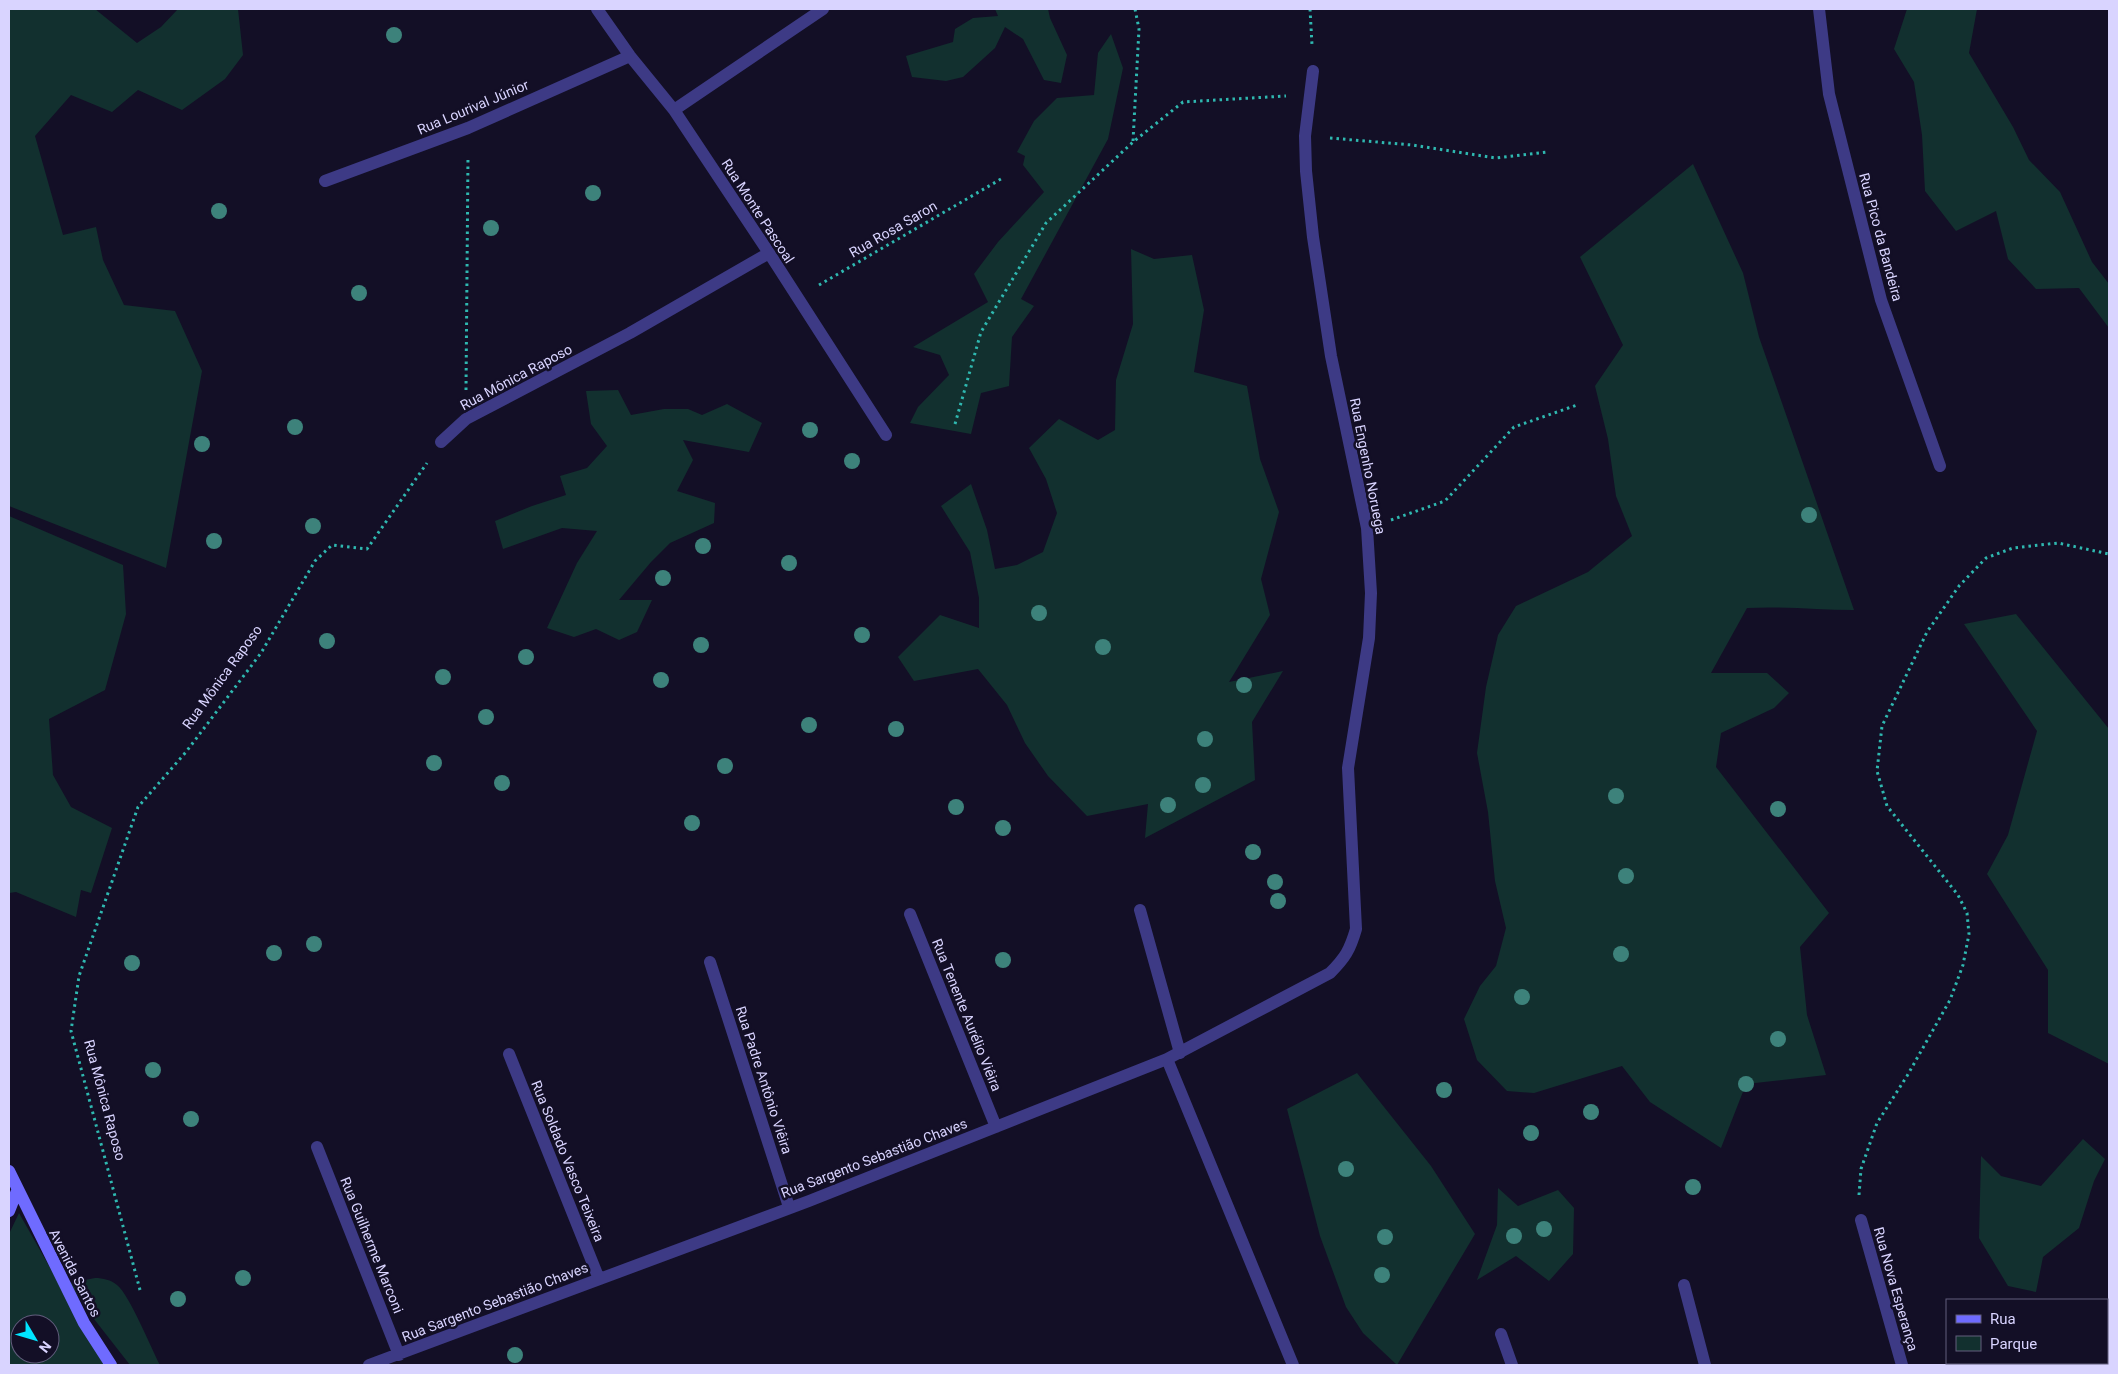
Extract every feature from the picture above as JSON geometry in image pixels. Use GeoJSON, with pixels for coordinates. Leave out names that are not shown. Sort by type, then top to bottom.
{"type":"FeatureCollection","features":[{"type":"Feature","properties":{"kind":"main road","name":"Avenida Santos"},"geometry":{"type":"LineString","coordinates":[[9,1171],[17,1191],[84,1323],[111,1365]]}},
{"type":"Feature","properties":{"kind":"main road"},"geometry":{"type":"LineString","coordinates":[[9,1211],[17,1191]]}},
{"type":"Feature","properties":{"kind":"street","name":"Rua Monte Pascoal"},"geometry":{"type":"LineString","coordinates":[[597,9],[630,56],[674,110],[886,435]]}},
{"type":"Feature","properties":{"kind":"street"},"geometry":{"type":"LineString","coordinates":[[674,110],[823,9]]}},
{"type":"Feature","properties":{"kind":"street","name":"Rua Pico da Bandeira"},"geometry":{"type":"LineString","coordinates":[[1820,9],[1829,94],[1881,300],[1940,466]]}},
{"type":"Feature","properties":{"kind":"street","name":"Rua Lourival Júnior"},"geometry":{"type":"LineString","coordinates":[[325,180],[468,128],[630,56]]}},
{"type":"Feature","properties":{"kind":"street","name":"Rua Engenho Noruega"},"geometry":{"type":"LineString","coordinates":[[1313,71],[1305,136],[1306,171],[1331,356],[1367,528],[1371,593],[1369,638],[1348,768],[1356,929]]}},
{"type":"Feature","properties":{"kind":"street","name":"Rua Mônica Raposo"},"geometry":{"type":"LineString","coordinates":[[441,442],[466,419],[630,333],[769,253]]}},
{"type":"Feature","properties":{"kind":"street"},"geometry":{"type":"LineString","coordinates":[[1140,910],[1180,1053]]}},
{"type":"Feature","properties":{"kind":"street","name":"Rua Tenente Aurélio Viêira"},"geometry":{"type":"LineString","coordinates":[[910,914],[996,1127]]}},
{"type":"Feature","properties":{"kind":"street","name":"Rua Sargento Sebastião Chaves"},"geometry":{"type":"LineString","coordinates":[[369,1365],[789,1207],[810,1201],[1167,1059],[1330,973],[1350,949],[1356,929]]}},
{"type":"Feature","properties":{"kind":"street","name":"Rua Padre Antônio Viêira"},"geometry":{"type":"LineString","coordinates":[[710,962],[789,1207]]}},
{"type":"Feature","properties":{"kind":"street","name":"Rua Soldado Vasco Teixeira"},"geometry":{"type":"LineString","coordinates":[[509,1054],[599,1279]]}},
{"type":"Feature","properties":{"kind":"street"},"geometry":{"type":"LineString","coordinates":[[1167,1059],[1293,1365]]}},
{"type":"Feature","properties":{"kind":"street","name":"Rua Guilherme Marconi"},"geometry":{"type":"LineString","coordinates":[[316,1147],[399,1355]]}},
{"type":"Feature","properties":{"kind":"street","name":"Rua Nova Esperança"},"geometry":{"type":"LineString","coordinates":[[1861,1220],[1902,1365]]}},
{"type":"Feature","properties":{"kind":"street"},"geometry":{"type":"LineString","coordinates":[[1684,1284],[1706,1365]]}},
{"type":"Feature","properties":{"kind":"street"},"geometry":{"type":"LineString","coordinates":[[1501,1334],[1512,1365]]}},
{"type":"Feature","properties":{"kind":"path"},"geometry":{"type":"LineString","coordinates":[[1133,142],[1139,29],[1135,9]]}},
{"type":"Feature","properties":{"kind":"path"},"geometry":{"type":"LineString","coordinates":[[1310,9],[1313,71]]}},
{"type":"Feature","properties":{"kind":"path"},"geometry":{"type":"LineString","coordinates":[[955,424],[981,332],[1046,223],[1133,142],[1183,102],[1286,96]]}},
{"type":"Feature","properties":{"kind":"path"},"geometry":{"type":"LineString","coordinates":[[466,419],[468,128]]}},
{"type":"Feature","properties":{"kind":"path"},"geometry":{"type":"LineString","coordinates":[[1305,136],[1412,145],[1496,158],[1548,152]]}},
{"type":"Feature","properties":{"kind":"path","name":"Rua Rosa Saron"},"geometry":{"type":"LineString","coordinates":[[797,298],[1001,180]]}},
{"type":"Feature","properties":{"kind":"path"},"geometry":{"type":"LineString","coordinates":[[1367,528],[1444,502],[1514,427],[1577,405]]}},
{"type":"Feature","properties":{"kind":"path","name":"Rua Mônica Raposo"},"geometry":{"type":"LineString","coordinates":[[140,1290],[71,1031],[79,976],[138,807],[186,752],[261,653],[316,560],[332,546],[367,549],[441,442]]}},
{"type":"Feature","properties":{"kind":"path"},"geometry":{"type":"LineString","coordinates":[[1861,1220],[1859,1195],[1861,1169],[1876,1124],[1936,1027],[1950,1000],[1963,965],[1969,934],[1967,913],[1958,895],[1887,806],[1877,771],[1882,726],[1927,632],[1959,586],[1986,558],[2013,548],[2058,543],[2109,554]]}},
{"type":"Feature","properties":{"kind":"green space"},"geometry":{"type":"Polygon","coordinates":[[[9,9],[95,9],[137,43],[161,27],[178,9],[238,9],[243,55],[225,79],[182,110],[138,90],[112,112],[71,95],[35,136],[63,235],[96,227],[103,260],[124,305],[175,311],[202,371],[166,568],[9,506],[9,9]]]}},
{"type":"Feature","properties":{"kind":"green space"},"geometry":{"type":"Polygon","coordinates":[[[995,9],[1048,9],[1050,18],[1067,55],[1061,83],[1044,80],[1023,39],[1005,27],[995,48],[963,77],[946,81],[912,77],[906,56],[953,42],[955,29],[973,18],[998,16],[995,9]]]}},
{"type":"Feature","properties":{"kind":"green space"},"geometry":{"type":"Polygon","coordinates":[[[1907,9],[1977,9],[1969,53],[2013,127],[2029,160],[2060,192],[2092,262],[2109,284],[2109,328],[2079,288],[2036,289],[2008,259],[1996,211],[1956,231],[1925,191],[1922,135],[1914,82],[1894,49],[1907,9]]]}},
{"type":"Feature","properties":{"kind":"green space"},"geometry":{"type":"Polygon","coordinates":[[[1111,34],[1123,68],[1108,139],[1021,299],[1034,306],[1012,337],[1009,386],[981,393],[971,434],[910,423],[918,407],[949,375],[940,355],[913,347],[988,302],[974,274],[998,242],[1044,192],[1023,165],[1025,156],[1017,152],[1034,121],[1057,98],[1094,95],[1098,53],[1111,34]]]}},
{"type":"Feature","properties":{"kind":"green space"},"geometry":{"type":"Polygon","coordinates":[[[1693,164],[1743,273],[1759,337],[1854,610],[1774,607],[1747,608],[1711,673],[1767,673],[1789,693],[1774,708],[1721,733],[1716,767],[1829,913],[1800,947],[1807,1015],[1826,1075],[1746,1084],[1721,1148],[1650,1102],[1622,1066],[1534,1093],[1507,1091],[1477,1060],[1464,1019],[1480,986],[1496,966],[1506,928],[1495,881],[1488,812],[1477,753],[1486,687],[1498,635],[1516,606],[1588,572],[1632,536],[1616,496],[1608,439],[1595,386],[1623,345],[1580,257],[1693,164]]]}},
{"type":"Feature","properties":{"kind":"green space"},"geometry":{"type":"Polygon","coordinates":[[[1131,249],[1154,259],[1192,255],[1204,310],[1194,372],[1247,386],[1260,459],[1279,512],[1261,579],[1270,615],[1229,682],[1283,671],[1252,722],[1255,780],[1145,838],[1148,804],[1087,816],[1048,776],[1025,743],[1007,705],[978,669],[914,681],[898,657],[940,615],[979,628],[979,598],[970,552],[941,506],[971,484],[987,530],[995,569],[1017,565],[1043,552],[1057,513],[1046,479],[1029,448],[1059,419],[1098,440],[1115,430],[1116,380],[1133,324],[1131,249]]]}},
{"type":"Feature","properties":{"kind":"green space"},"geometry":{"type":"Polygon","coordinates":[[[618,390],[631,415],[664,409],[688,409],[702,415],[727,404],[762,423],[749,452],[683,440],[693,460],[677,491],[715,503],[714,523],[670,543],[619,600],[652,600],[637,632],[619,640],[596,629],[574,637],[547,628],[577,563],[597,531],[562,528],[503,549],[495,521],[566,495],[560,476],[587,468],[607,446],[591,424],[586,391],[618,390]]]}},
{"type":"Feature","properties":{"kind":"green space"},"geometry":{"type":"Polygon","coordinates":[[[9,516],[123,565],[126,614],[105,690],[49,719],[53,775],[71,807],[112,828],[91,893],[81,890],[76,917],[16,892],[9,893],[9,516]]]}},
{"type":"Feature","properties":{"kind":"green space"},"geometry":{"type":"Polygon","coordinates":[[[2016,614],[2109,729],[2109,1064],[2048,1033],[2048,970],[1987,874],[2008,835],[2037,731],[1964,624],[2016,614]]]}},
{"type":"Feature","properties":{"kind":"green space"},"geometry":{"type":"Polygon","coordinates":[[[1357,1073],[1431,1166],[1475,1234],[1397,1365],[1363,1333],[1346,1307],[1320,1236],[1287,1109],[1357,1073]]]}},
{"type":"Feature","properties":{"kind":"green space"},"geometry":{"type":"Polygon","coordinates":[[[2083,1139],[2105,1159],[2094,1181],[2079,1228],[2043,1257],[2036,1292],[2008,1286],[1979,1238],[1981,1156],[2001,1176],[2041,1186],[2083,1139]]]}},
{"type":"Feature","properties":{"kind":"green space"},"geometry":{"type":"Polygon","coordinates":[[[1498,1188],[1518,1206],[1558,1190],[1574,1208],[1573,1254],[1549,1281],[1516,1256],[1477,1280],[1497,1225],[1498,1188]]]}},
{"type":"Feature","properties":{"kind":"green space"},"geometry":{"type":"Polygon","coordinates":[[[19,1213],[105,1365],[9,1365],[9,1234],[19,1213]]]}},
{"type":"Feature","properties":{"kind":"green space"},"geometry":{"type":"Polygon","coordinates":[[[95,1278],[112,1282],[122,1290],[134,1310],[160,1365],[130,1365],[87,1310],[70,1283],[95,1278]]]}}]}
